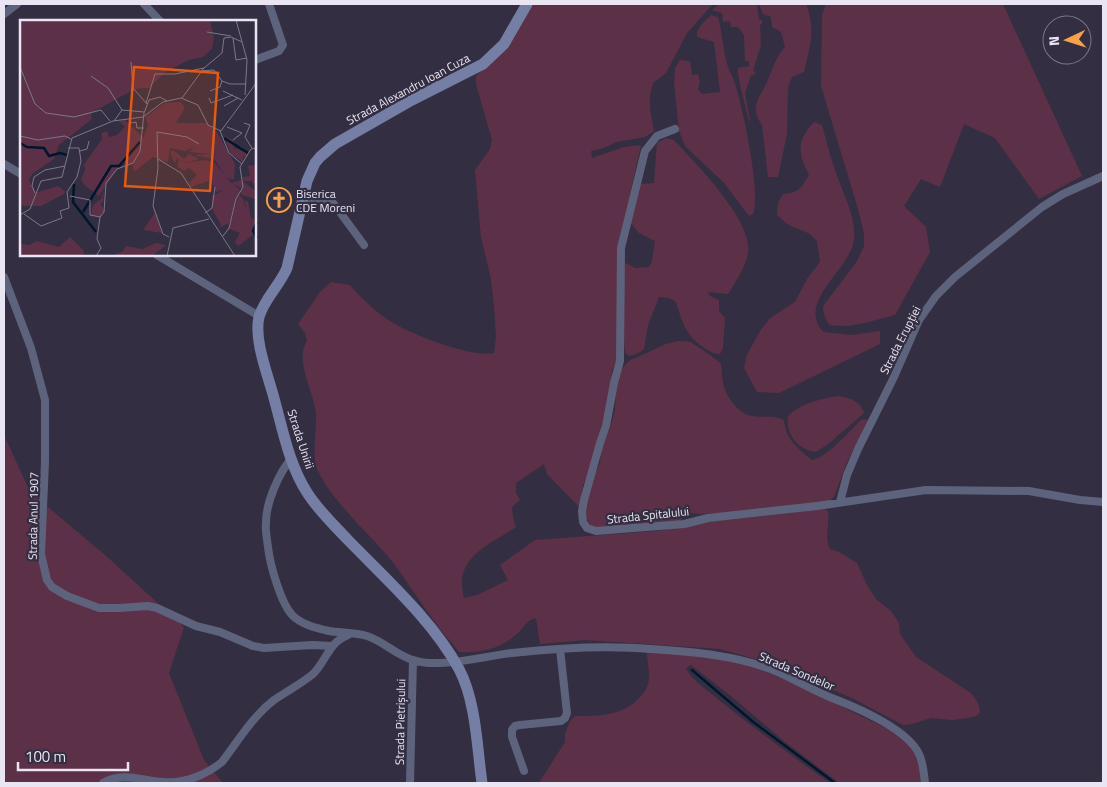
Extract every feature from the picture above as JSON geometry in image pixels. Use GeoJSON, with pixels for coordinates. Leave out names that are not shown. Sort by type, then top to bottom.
{"type":"FeatureCollection","features":[{"type":"Feature","properties":{"kind":"main road","name":"Strada Alexandru Ioan Cuza"},"geometry":{"type":"LineString","coordinates":[[260,316],[263,306],[284,276],[287,268],[303,197],[310,172],[315,163],[326,152],[412,100],[483,64],[504,44],[527,4]]}},
{"type":"Feature","properties":{"kind":"main road","name":"Strada Unirii"},"geometry":{"type":"LineString","coordinates":[[260,316],[258,329],[264,365],[300,480],[314,504],[409,604],[439,640],[459,670],[469,698],[482,783]]}},
{"type":"Feature","properties":{"kind":"street"},"geometry":{"type":"LineString","coordinates":[[4,14],[17,4]]}},
{"type":"Feature","properties":{"kind":"street"},"geometry":{"type":"LineString","coordinates":[[144,4],[159,20]]}},
{"type":"Feature","properties":{"kind":"street"},"geometry":{"type":"LineString","coordinates":[[256,60],[279,51],[283,45],[269,4]]}},
{"type":"Feature","properties":{"kind":"street","name":"Strada Spitalului"},"geometry":{"type":"LineString","coordinates":[[675,129],[657,136],[645,151],[621,248],[620,361],[606,426],[584,500],[582,511],[587,528],[591,531],[684,524],[708,518],[808,508],[926,490],[1029,491],[1103,502]]}},
{"type":"Feature","properties":{"kind":"street"},"geometry":{"type":"LineString","coordinates":[[4,164],[20,173]]}},
{"type":"Feature","properties":{"kind":"street","name":"Strada Erupției"},"geometry":{"type":"LineString","coordinates":[[840,502],[847,475],[858,449],[894,377],[919,320],[936,296],[955,277],[1042,207],[1063,194],[1103,176]]}},
{"type":"Feature","properties":{"kind":"street"},"geometry":{"type":"LineString","coordinates":[[303,197],[331,200],[364,246]]}},
{"type":"Feature","properties":{"kind":"street"},"geometry":{"type":"LineString","coordinates":[[158,256],[260,316]]}},
{"type":"Feature","properties":{"kind":"street","name":"Strada Anul 1907"},"geometry":{"type":"LineString","coordinates":[[4,277],[31,348],[45,400],[41,554],[47,580],[52,587],[67,596],[99,608],[148,606],[157,608],[196,626],[220,632],[253,646],[264,648],[313,644],[332,646]]}},
{"type":"Feature","properties":{"kind":"street"},"geometry":{"type":"LineString","coordinates":[[292,458],[284,466],[276,483],[265,520],[270,567],[292,615],[313,627],[350,634]]}},
{"type":"Feature","properties":{"kind":"street"},"geometry":{"type":"LineString","coordinates":[[103,783],[108,780],[131,776],[146,780],[177,782],[198,776],[215,767],[222,762],[256,718],[274,700],[313,673],[322,664],[332,646],[340,638],[350,634],[357,633],[376,639],[385,646],[413,660],[437,663],[454,662]]}},
{"type":"Feature","properties":{"kind":"street","name":"Strada Sondelor"},"geometry":{"type":"LineString","coordinates":[[454,662],[560,649],[616,647],[691,652],[749,663],[777,672],[809,689],[872,715],[896,730],[919,754],[925,783]]}},
{"type":"Feature","properties":{"kind":"street"},"geometry":{"type":"LineString","coordinates":[[524,771],[512,737],[512,730],[515,726],[520,725],[561,721],[567,713],[560,649]]}},
{"type":"Feature","properties":{"kind":"street","name":"Strada Pietrișului"},"geometry":{"type":"LineString","coordinates":[[410,783],[413,660]]}},
{"type":"Feature","properties":{"kind":"shaded area"},"geometry":{"type":"Polygon","coordinates":[[[531,4],[713,4],[687,33],[666,73],[653,83],[650,95],[650,109],[654,131],[645,137],[616,142],[604,148],[591,151],[592,158],[624,147],[641,145],[618,249],[617,362],[612,370],[610,404],[593,462],[583,485],[580,505],[579,507],[547,474],[544,464],[516,483],[516,493],[520,500],[512,507],[516,527],[483,548],[470,561],[462,578],[464,598],[477,595],[508,580],[500,565],[535,540],[657,531],[709,521],[824,509],[828,511],[827,540],[830,549],[857,563],[876,599],[891,611],[899,623],[900,634],[916,657],[971,693],[979,707],[980,713],[976,716],[952,720],[931,718],[903,725],[852,698],[769,663],[720,649],[585,640],[540,644],[536,618],[528,622],[505,643],[483,651],[459,652],[438,626],[393,562],[349,514],[324,482],[316,464],[315,407],[303,365],[304,348],[307,341],[305,333],[298,324],[320,292],[331,282],[350,285],[379,313],[411,332],[441,344],[471,352],[494,353],[496,336],[494,307],[491,279],[481,237],[475,170],[490,149],[492,140],[476,84],[476,76],[507,47],[531,4]]]}},
{"type":"Feature","properties":{"kind":"shaded area"},"geometry":{"type":"Polygon","coordinates":[[[719,4],[757,4],[759,20],[762,20],[760,25],[761,45],[753,71],[756,72],[754,76],[751,75],[745,93],[750,121],[738,72],[738,68],[749,66],[749,61],[745,61],[744,35],[738,27],[731,27],[730,21],[723,22],[722,13],[712,10],[719,4]]]}},
{"type":"Feature","properties":{"kind":"shaded area"},"geometry":{"type":"Polygon","coordinates":[[[759,4],[806,4],[811,22],[811,38],[804,72],[792,77],[788,88],[787,134],[778,177],[768,177],[762,125],[758,119],[756,108],[758,98],[776,60],[785,47],[781,32],[772,27],[771,17],[763,14],[759,4]]]}},
{"type":"Feature","properties":{"kind":"shaded area"},"geometry":{"type":"Polygon","coordinates":[[[826,4],[1003,4],[1082,176],[1039,199],[995,138],[964,124],[940,187],[921,179],[904,206],[926,227],[930,252],[895,315],[846,326],[830,325],[823,311],[823,306],[856,263],[864,246],[864,233],[821,86],[822,15],[826,4]]]}},
{"type":"Feature","properties":{"kind":"shaded area"},"geometry":{"type":"Polygon","coordinates":[[[711,15],[718,17],[727,64],[735,82],[746,130],[755,188],[753,214],[749,216],[724,183],[685,146],[679,131],[674,82],[675,68],[680,60],[690,61],[692,75],[698,74],[700,82],[698,89],[702,94],[720,92],[714,42],[697,37],[699,28],[711,15]]]}},
{"type":"Feature","properties":{"kind":"shaded area"},"geometry":{"type":"Polygon","coordinates":[[[814,122],[822,125],[851,215],[854,231],[851,251],[820,297],[816,308],[816,320],[823,332],[852,335],[880,331],[880,344],[779,393],[757,392],[744,368],[747,355],[760,331],[770,318],[795,302],[807,279],[820,262],[817,241],[810,234],[787,224],[777,215],[778,203],[783,194],[799,189],[809,175],[803,161],[801,148],[804,135],[814,122]]]}},
{"type":"Feature","properties":{"kind":"shaded area"},"geometry":{"type":"Polygon","coordinates":[[[666,138],[674,140],[721,193],[742,225],[747,240],[748,253],[745,263],[728,294],[708,292],[710,296],[719,300],[719,311],[725,318],[723,348],[720,354],[707,350],[690,335],[682,321],[676,302],[669,298],[659,297],[648,325],[644,349],[637,354],[629,356],[625,352],[623,265],[626,263],[635,268],[649,267],[652,261],[655,241],[639,233],[630,222],[640,184],[654,183],[657,143],[666,138]]]}},
{"type":"Feature","properties":{"kind":"shaded area"},"geometry":{"type":"Polygon","coordinates":[[[678,341],[690,342],[720,362],[724,386],[734,405],[747,415],[774,417],[784,420],[790,438],[812,460],[824,455],[862,419],[869,420],[847,462],[834,497],[829,501],[752,511],[691,513],[684,516],[680,521],[601,529],[590,525],[585,514],[588,492],[600,462],[602,446],[615,411],[619,372],[629,361],[666,344],[678,341]]]}},
{"type":"Feature","properties":{"kind":"shaded area"},"geometry":{"type":"Polygon","coordinates":[[[838,396],[857,403],[864,413],[827,445],[815,452],[798,444],[789,429],[788,416],[805,405],[838,396]]]}},
{"type":"Feature","properties":{"kind":"shaded area"},"geometry":{"type":"Polygon","coordinates":[[[4,435],[30,492],[105,555],[184,627],[169,673],[204,760],[223,783],[4,783],[4,435]]]}},
{"type":"Feature","properties":{"kind":"shaded area"},"geometry":{"type":"Polygon","coordinates":[[[647,653],[676,653],[723,660],[754,667],[778,676],[876,723],[898,736],[911,748],[917,760],[923,783],[839,783],[691,665],[686,668],[701,686],[830,783],[539,783],[565,742],[565,734],[570,721],[575,716],[610,714],[626,708],[634,703],[647,688],[649,673],[647,653]]]}},
{"type":"Feature","properties":{"kind":"waterway"},"geometry":{"type":"LineString","coordinates":[[692,670],[752,721],[835,783]]}},
{"type":"Feature","properties":{"kind":"place","name":"Biserica CDE Moreni"},"geometry":{"type":"Point","coordinates":[279,200]}}]}
